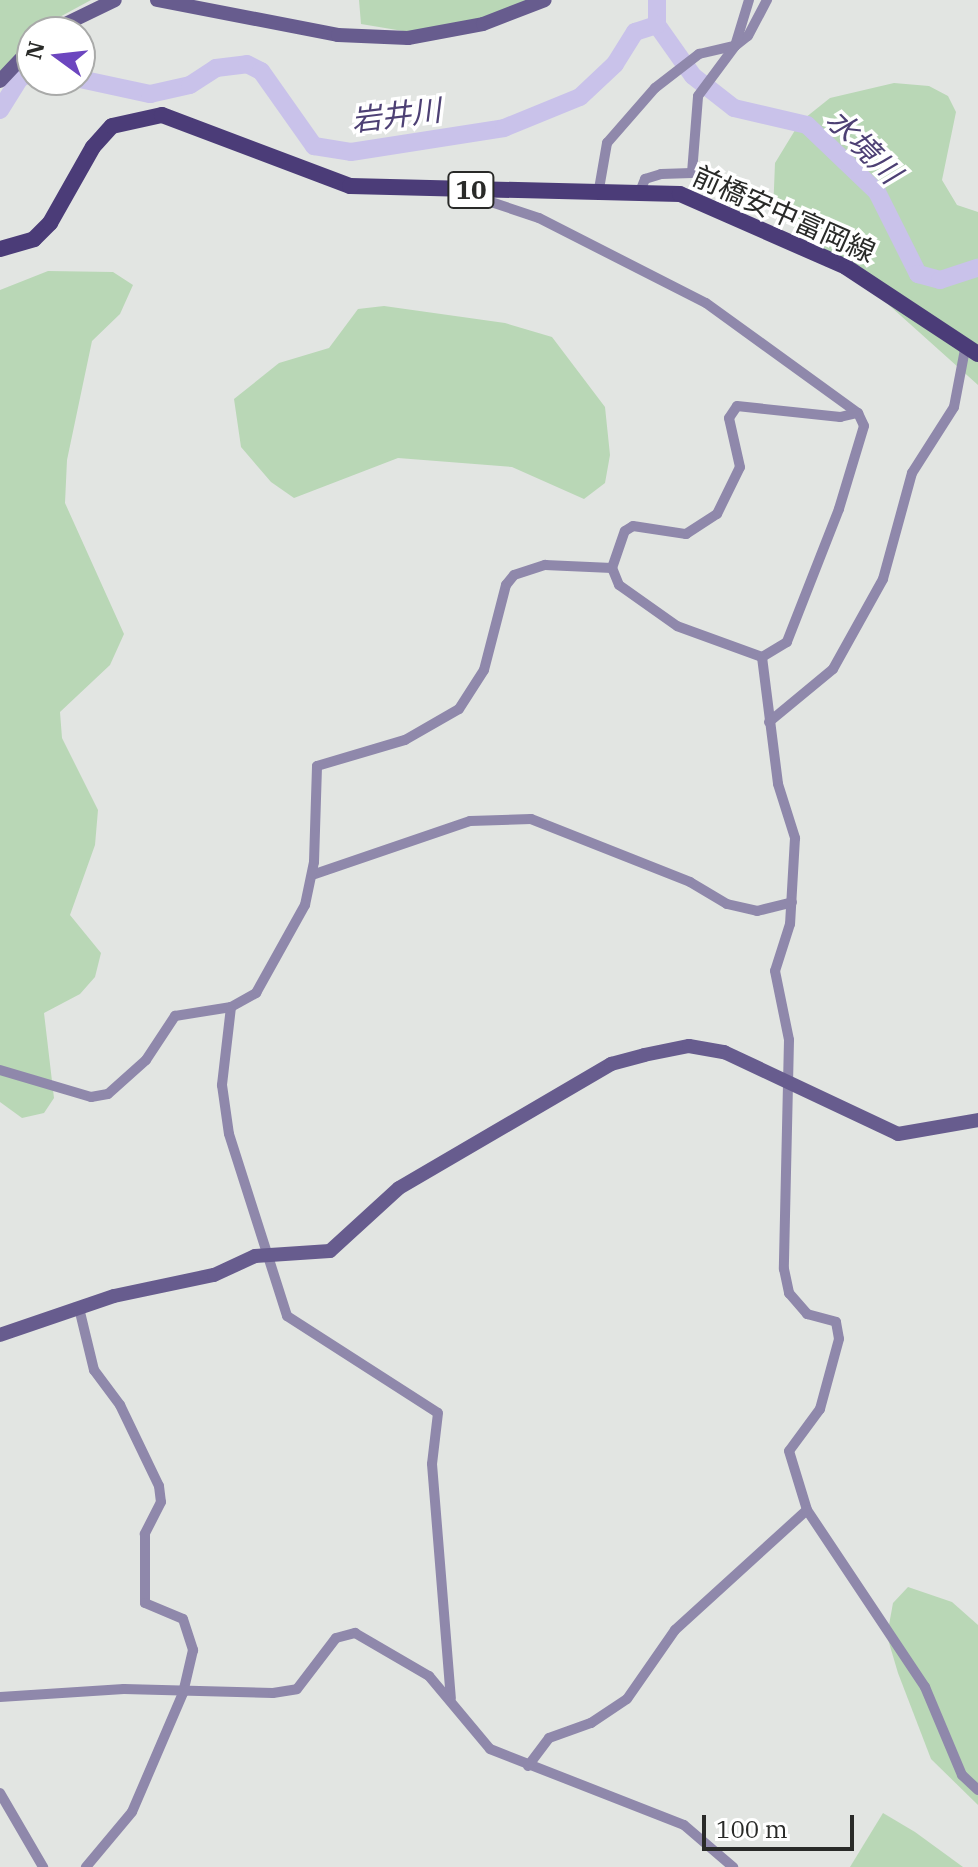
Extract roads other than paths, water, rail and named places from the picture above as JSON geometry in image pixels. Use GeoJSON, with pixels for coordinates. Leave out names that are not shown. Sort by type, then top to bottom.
{"type":"FeatureCollection","features":[{"type":"Feature","properties":{"kind":"main road","name":"前橋安中富岡線"},"geometry":{"type":"LineString","coordinates":[[0,249],[34,239],[93,147],[112,126],[147,114],[181,119],[350,186],[478,190],[641,189],[720,208],[846,267],[972,349]]}},
{"type":"Feature","properties":{"kind":"street"},"geometry":{"type":"LineString","coordinates":[[82,16],[115,0]]}},
{"type":"Feature","properties":{"kind":"street"},"geometry":{"type":"LineString","coordinates":[[157,0],[338,35],[408,38],[483,24],[545,0]]}},
{"type":"Feature","properties":{"kind":"street"},"geometry":{"type":"LineString","coordinates":[[735,46],[749,0]]}},
{"type":"Feature","properties":{"kind":"street"},"geometry":{"type":"LineString","coordinates":[[641,189],[645,179],[692,173],[698,96],[735,46],[754,28],[767,0]]}},
{"type":"Feature","properties":{"kind":"street"},"geometry":{"type":"LineString","coordinates":[[599,189],[607,143],[664,78],[699,54],[735,46]]}},
{"type":"Feature","properties":{"kind":"street"},"geometry":{"type":"LineString","coordinates":[[0,81],[16,64]]}},
{"type":"Feature","properties":{"kind":"street"},"geometry":{"type":"LineString","coordinates":[[478,190],[479,198],[539,218],[706,303],[858,413],[864,426],[854,465],[798,622],[787,642],[762,657]]}},
{"type":"Feature","properties":{"kind":"street"},"geometry":{"type":"LineString","coordinates":[[769,722],[833,669],[883,579],[912,473],[954,407],[972,349]]}},
{"type":"Feature","properties":{"kind":"street"},"geometry":{"type":"LineString","coordinates":[[612,568],[625,531],[633,526],[686,534],[717,514],[740,467],[732,409],[765,406],[840,417],[858,413]]}},
{"type":"Feature","properties":{"kind":"street"},"geometry":{"type":"LineString","coordinates":[[0,1070],[91,1097],[108,1094],[146,1060],[175,1016],[231,1007],[256,993],[305,905],[312,875],[317,766],[405,740],[459,709],[484,670],[506,585],[514,575],[545,565],[612,568]]}},
{"type":"Feature","properties":{"kind":"street"},"geometry":{"type":"LineString","coordinates":[[612,568],[629,596],[677,626],[762,657]]}},
{"type":"Feature","properties":{"kind":"street"},"geometry":{"type":"LineString","coordinates":[[762,657],[778,784],[795,838],[792,902],[775,971],[789,1017],[784,1269],[789,1293],[807,1314],[836,1322],[839,1339],[820,1409],[789,1451],[807,1510],[925,1687],[962,1775],[978,1790]]}},
{"type":"Feature","properties":{"kind":"street"},"geometry":{"type":"LineString","coordinates":[[312,875],[470,821],[531,819],[690,882],[727,904],[757,911],[792,902]]}},
{"type":"Feature","properties":{"kind":"street"},"geometry":{"type":"LineString","coordinates":[[231,1007],[222,1085],[227,1121],[287,1316],[438,1413],[432,1464],[451,1698]]}},
{"type":"Feature","properties":{"kind":"street"},"geometry":{"type":"LineString","coordinates":[[0,1335],[79,1308],[214,1275],[269,1254],[330,1251],[399,1188],[611,1064],[689,1046],[753,1061],[898,1134],[978,1120]]}},
{"type":"Feature","properties":{"kind":"street"},"geometry":{"type":"LineString","coordinates":[[79,1308],[94,1370],[120,1405],[159,1486],[161,1502],[145,1534],[145,1603],[183,1619],[193,1650],[183,1693],[132,1812],[86,1867]]}},
{"type":"Feature","properties":{"kind":"street"},"geometry":{"type":"LineString","coordinates":[[528,1766],[549,1738],[591,1723],[627,1699],[675,1630],[807,1510]]}},
{"type":"Feature","properties":{"kind":"street"},"geometry":{"type":"LineString","coordinates":[[0,1697],[124,1689],[183,1693],[297,1689],[345,1633],[403,1656],[451,1698],[490,1749],[684,1825],[733,1867]]}},
{"type":"Feature","properties":{"kind":"street"},"geometry":{"type":"LineString","coordinates":[[0,1793],[43,1867]]}},
{"type":"Feature","properties":{"kind":"waterway","name":"岩井川"},"geometry":{"type":"LineString","coordinates":[[657,0],[657,25]]}},
{"type":"Feature","properties":{"kind":"waterway","name":"水境川"},"geometry":{"type":"LineString","coordinates":[[657,25],[693,76],[734,108],[807,125],[877,192],[918,274],[940,280],[978,268]]}},
{"type":"Feature","properties":{"kind":"waterway","name":"岩井川"},"geometry":{"type":"LineString","coordinates":[[96,82],[150,94],[190,85],[216,68],[247,64],[261,71],[314,146],[351,152],[504,128],[580,97],[615,64],[635,32],[657,25]]}},
{"type":"Feature","properties":{"kind":"waterway","name":"岩井川"},"geometry":{"type":"LineString","coordinates":[[0,110],[16,84]]}}]}
